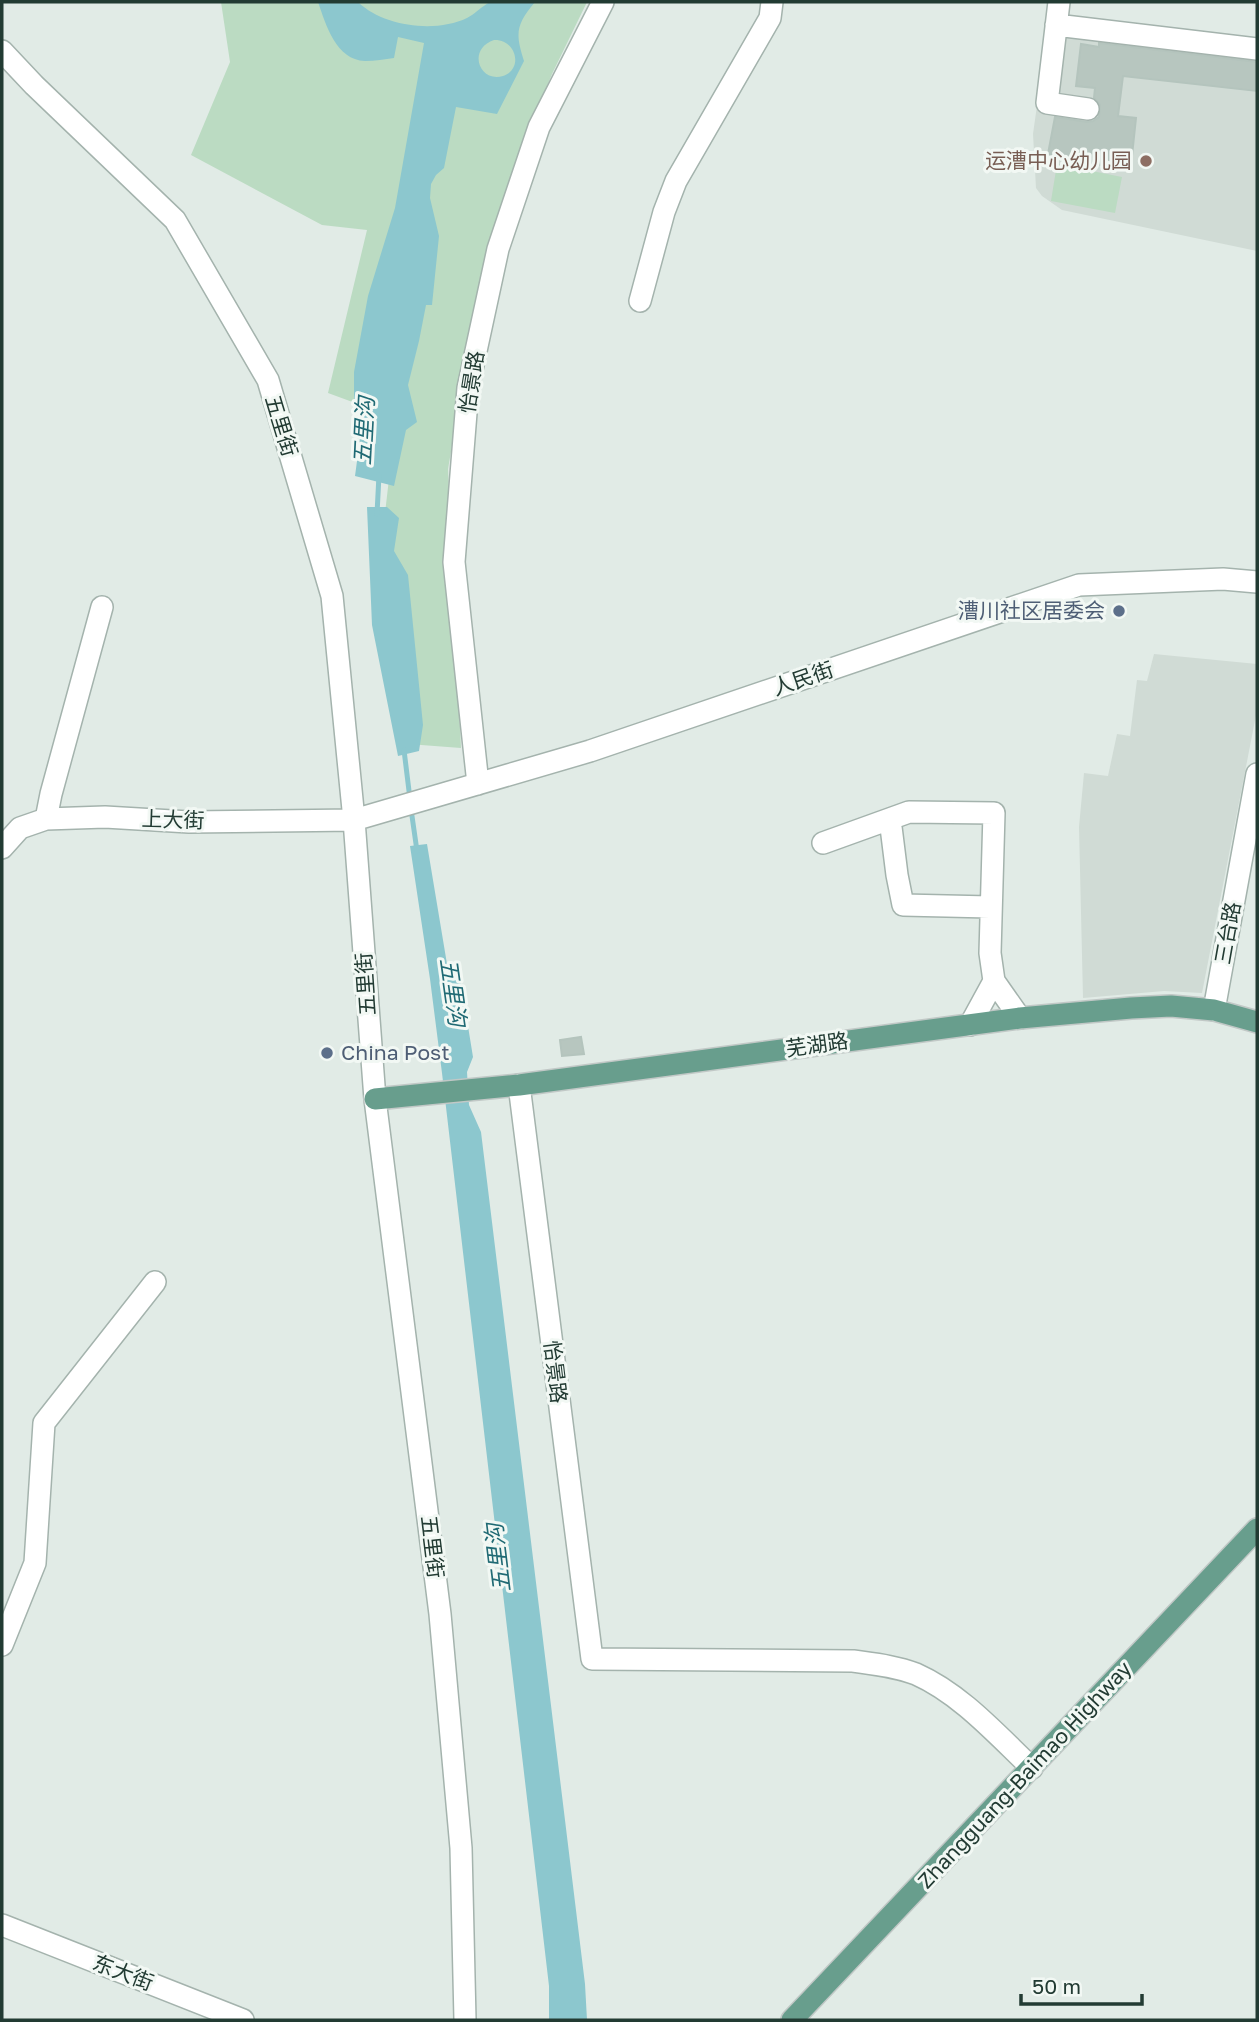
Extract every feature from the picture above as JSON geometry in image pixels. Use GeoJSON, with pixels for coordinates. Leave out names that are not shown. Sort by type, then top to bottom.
{"type":"FeatureCollection","features":[{"type":"Feature","properties":{"kind":"main road","name":"芜湖路"},"geometry":{"type":"LineString","coordinates":[[375,1099],[519,1085],[1020,1018],[1158,1007],[1214,1010],[1257,1022]]}},
{"type":"Feature","properties":{"kind":"main road","name":"Zhangguang-Baimao Highway"},"geometry":{"type":"LineString","coordinates":[[792,2020],[1257,1529]]}},
{"type":"Feature","properties":{"kind":"street","name":"怡景路"},"geometry":{"type":"LineString","coordinates":[[478,784],[454,562],[468,388],[498,249],[539,127],[603,2]]}},
{"type":"Feature","properties":{"kind":"street"},"geometry":{"type":"LineString","coordinates":[[640,301],[664,212],[676,181],[770,18],[772,2]]}},
{"type":"Feature","properties":{"kind":"street"},"geometry":{"type":"LineString","coordinates":[[1059,2],[1047,103],[1088,109]]}},
{"type":"Feature","properties":{"kind":"street"},"geometry":{"type":"LineString","coordinates":[[1056,25],[1257,49]]}},
{"type":"Feature","properties":{"kind":"street","name":"五里街"},"geometry":{"type":"LineString","coordinates":[[2,51],[175,220],[268,380],[332,596],[354,820],[375,1099],[440,1614],[461,1848],[465,2020]]}},
{"type":"Feature","properties":{"kind":"street","name":"人民街"},"geometry":{"type":"LineString","coordinates":[[354,820],[590,751],[1079,585],[1223,579],[1257,582]]}},
{"type":"Feature","properties":{"kind":"street"},"geometry":{"type":"LineString","coordinates":[[46,819],[102,607]]}},
{"type":"Feature","properties":{"kind":"street","name":"三台路"},"geometry":{"type":"LineString","coordinates":[[1214,1010],[1254,811],[1257,774]]}},
{"type":"Feature","properties":{"kind":"street"},"geometry":{"type":"LineString","coordinates":[[822,843],[909,812],[994,813],[990,953],[994,981],[1020,1018]]}},
{"type":"Feature","properties":{"kind":"street","name":"上大街"},"geometry":{"type":"LineString","coordinates":[[2,848],[20,828],[46,819],[105,817],[189,822],[354,820]]}},
{"type":"Feature","properties":{"kind":"street"},"geometry":{"type":"LineString","coordinates":[[890,818],[903,905],[990,907]]}},
{"type":"Feature","properties":{"kind":"street"},"geometry":{"type":"LineString","coordinates":[[970,1025],[994,981]]}},
{"type":"Feature","properties":{"kind":"street","name":"怡景路"},"geometry":{"type":"LineString","coordinates":[[519,1085],[592,1659],[853,1661],[891,1666],[914,1674],[951,1695],[1032,1768]]}},
{"type":"Feature","properties":{"kind":"street"},"geometry":{"type":"LineString","coordinates":[[2,1645],[35,1563],[44,1423],[155,1282]]}},
{"type":"Feature","properties":{"kind":"street","name":"东大街"},"geometry":{"type":"LineString","coordinates":[[2,1925],[243,2020]]}},
{"type":"Feature","properties":{"kind":"shaded area","name":"运漕中心幼儿园"},"geometry":{"type":"Polygon","coordinates":[[[1049,20],[1257,43],[1257,251],[1062,210],[1042,196],[1036,188],[1033,134],[1049,20]]]}},
{"type":"Feature","properties":{"kind":"shaded area"},"geometry":{"type":"Polygon","coordinates":[[[1154,654],[1257,664],[1257,710],[1202,993],[1164,991],[1083,998],[1079,827],[1084,773],[1108,776],[1117,734],[1130,736],[1137,680],[1147,681],[1154,654]]]}},
{"type":"Feature","properties":{"kind":"green space"},"geometry":{"type":"Polygon","coordinates":[[[221,2],[587,2],[552,74],[519,154],[482,272],[448,469],[461,748],[408,744],[384,522],[396,418],[328,393],[367,230],[322,225],[191,155],[230,62],[221,2]]]}},
{"type":"Feature","properties":{"kind":"green space"},"geometry":{"type":"Polygon","coordinates":[[[1057,164],[1122,177],[1115,213],[1051,201],[1057,164]]]}},
{"type":"Feature","properties":{"kind":"water"},"geometry":{"type":"Polygon","coordinates":[[[318,2],[358,2],[396,22],[426,26],[454,23],[467,18],[490,2],[535,2],[524,17],[519,30],[524,61],[497,114],[456,107],[444,168],[431,184],[430,198],[439,236],[432,305],[426,305],[408,385],[417,422],[406,430],[394,486],[355,476],[364,409],[354,404],[354,372],[368,296],[395,208],[424,43],[398,37],[394,58],[369,61],[355,59],[339,48],[318,2]],[[494,40],[481,50],[479,64],[488,75],[503,76],[514,67],[515,55],[508,44],[494,40]]]}},
{"type":"Feature","properties":{"kind":"water"},"geometry":{"type":"Polygon","coordinates":[[[367,507],[387,507],[399,518],[394,551],[408,575],[423,725],[419,751],[398,756],[372,625],[367,507]]]}},
{"type":"Feature","properties":{"kind":"water"},"geometry":{"type":"Polygon","coordinates":[[[427,844],[449,976],[460,977],[473,1057],[467,1072],[469,1105],[481,1132],[585,1984],[587,2020],[549,2020],[549,1986],[442,1073],[410,846],[427,844]]]}},
{"type":"Feature","properties":{"kind":"building"},"geometry":{"type":"Polygon","coordinates":[[[1099,43],[1257,62],[1257,91],[1123,76],[1118,116],[1136,118],[1131,165],[1118,163],[1117,168],[1048,154],[1055,117],[1087,122],[1099,117],[1100,105],[1094,98],[1095,88],[1076,86],[1081,44],[1099,47],[1099,43]]]}},
{"type":"Feature","properties":{"kind":"building"},"geometry":{"type":"Polygon","coordinates":[[[581,1037],[584,1054],[562,1056],[560,1040],[581,1037]]]}},
{"type":"Feature","properties":{"kind":"waterway","name":"五里沟"},"geometry":{"type":"LineString","coordinates":[[377,514],[379,475]]}},
{"type":"Feature","properties":{"kind":"waterway","name":"五里沟"},"geometry":{"type":"LineString","coordinates":[[404,750],[410,799]]}},
{"type":"Feature","properties":{"kind":"waterway","name":"五里沟"},"geometry":{"type":"LineString","coordinates":[[411,809],[417,851]]}},
{"type":"Feature","properties":{"kind":"place","name":"运漕中心幼儿园"},"geometry":{"type":"Point","coordinates":[1146,161]}},
{"type":"Feature","properties":{"kind":"place","name":"漕川社区居委会"},"geometry":{"type":"Point","coordinates":[1119,611]}},
{"type":"Feature","properties":{"kind":"place","name":"China Post"},"geometry":{"type":"Point","coordinates":[327,1053]}}]}
